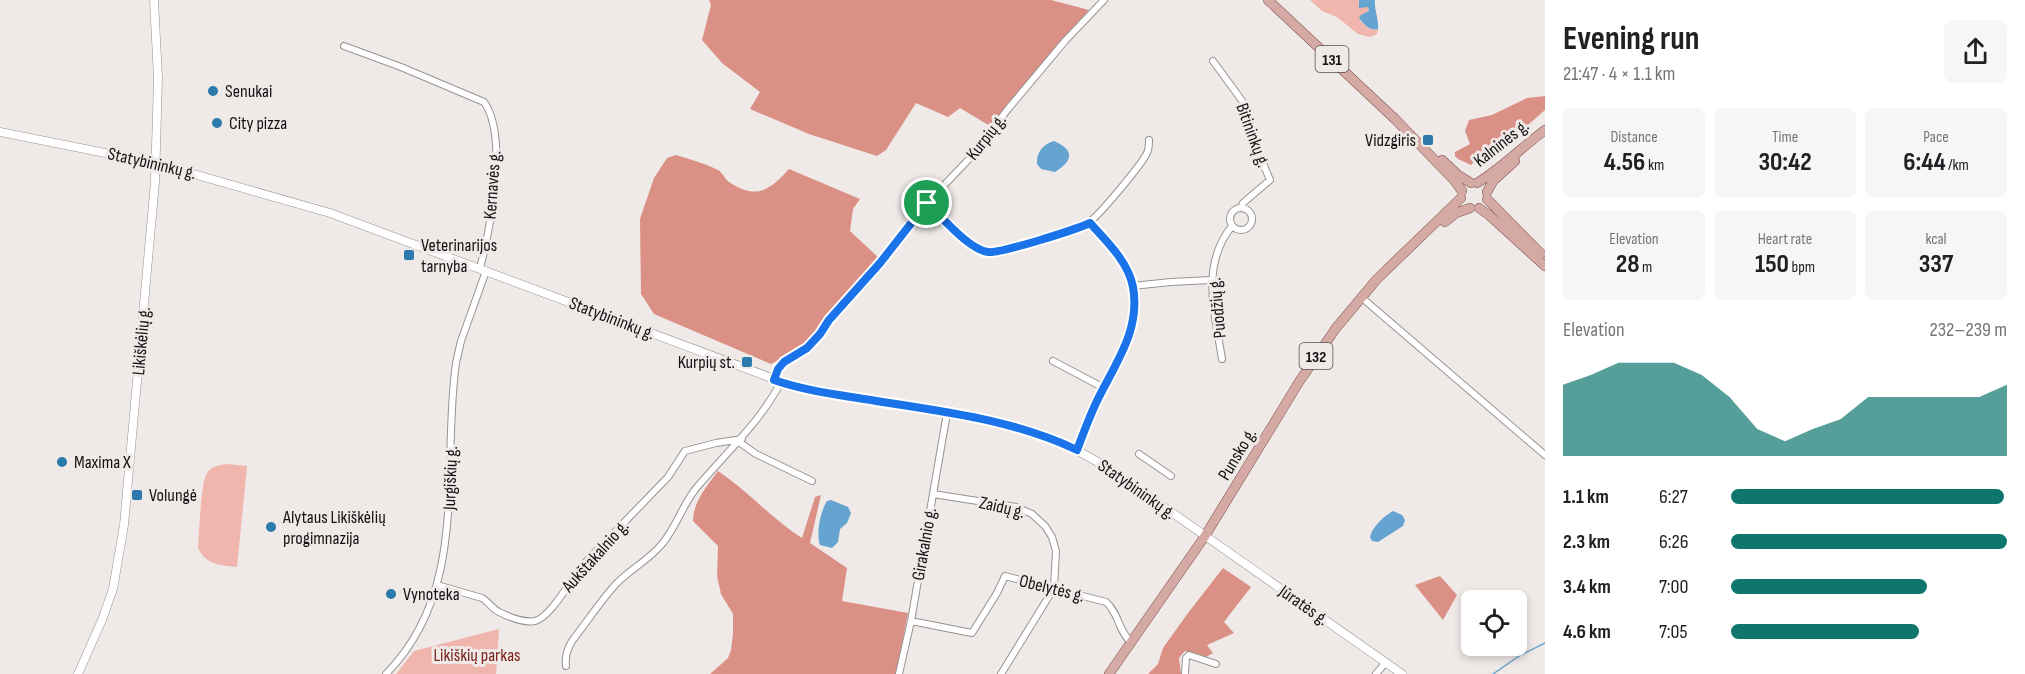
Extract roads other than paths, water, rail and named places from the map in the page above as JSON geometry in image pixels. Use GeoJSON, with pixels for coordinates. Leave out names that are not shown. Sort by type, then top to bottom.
{"type":"FeatureCollection","features":[{"type":"Feature","properties":{"kind":"main road","name":"131"},"geometry":{"type":"LineString","coordinates":[[1268,0],[1395,119]]}},
{"type":"Feature","properties":{"kind":"main road"},"geometry":{"type":"LineString","coordinates":[[1395,119],[1422,140],[1458,175],[1474,183],[1482,184],[1487,196],[1545,258]]}},
{"type":"Feature","properties":{"kind":"main road"},"geometry":{"type":"LineString","coordinates":[[1395,119],[1454,180],[1463,202],[1489,215],[1545,266]]}},
{"type":"Feature","properties":{"kind":"main road","name":"Kalninės g."},"geometry":{"type":"LineString","coordinates":[[1474,183],[1488,176],[1545,130]]}},
{"type":"Feature","properties":{"kind":"main road","name":"Kalninės g."},"geometry":{"type":"LineString","coordinates":[[1487,196],[1493,181],[1545,130]]}},
{"type":"Feature","properties":{"kind":"main road"},"geometry":{"type":"LineString","coordinates":[[1461,194],[1474,183]]}},
{"type":"Feature","properties":{"kind":"main road","name":"Punsko g."},"geometry":{"type":"LineString","coordinates":[[1109,674],[1205,536],[1304,374],[1336,328],[1361,297],[1461,194]]}},
{"type":"Feature","properties":{"kind":"main road"},"geometry":{"type":"LineString","coordinates":[[1474,208],[1487,196]]}},
{"type":"Feature","properties":{"kind":"main road","name":"Punsko g."},"geometry":{"type":"LineString","coordinates":[[1400,256],[1456,213],[1474,208]]}},
{"type":"Feature","properties":{"kind":"street","name":"Likiškėlių g."},"geometry":{"type":"LineString","coordinates":[[78,674],[108,606],[119,559],[130,460],[155,163],[158,69],[154,0]]}},
{"type":"Feature","properties":{"kind":"street","name":"Kurpių g."},"geometry":{"type":"LineString","coordinates":[[777,381],[778,369],[784,362],[807,348],[820,334],[829,320],[872,272],[927,203],[973,156],[1008,109],[1065,41],[1104,0]]}},
{"type":"Feature","properties":{"kind":"street","name":"Kernavės g."},"geometry":{"type":"LineString","coordinates":[[344,46],[484,102],[489,108],[495,145],[496,174],[483,270]]}},
{"type":"Feature","properties":{"kind":"street","name":"Bitininkų g."},"geometry":{"type":"LineString","coordinates":[[1213,61],[1243,102],[1270,180],[1243,203],[1241,208]]}},
{"type":"Feature","properties":{"kind":"street","name":"Statybininkų g."},"geometry":{"type":"LineString","coordinates":[[0,131],[155,163],[319,209],[777,381],[808,390],[1014,426],[1042,435],[1077,450],[1116,473],[1205,536]]}},
{"type":"Feature","properties":{"kind":"street"},"geometry":{"type":"LineString","coordinates":[[927,203],[971,244],[988,252],[996,252],[1090,223],[1148,152],[1149,140]]}},
{"type":"Feature","properties":{"kind":"street"},"geometry":{"type":"LineString","coordinates":[[1241,208],[1248,210],[1252,216],[1250,226],[1241,231],[1232,226],[1230,216],[1234,210],[1241,208]]}},
{"type":"Feature","properties":{"kind":"street"},"geometry":{"type":"LineString","coordinates":[[1077,450],[1104,388],[1121,357],[1134,316],[1132,286],[1114,249],[1090,223]]}},
{"type":"Feature","properties":{"kind":"street","name":"Puodžių g."},"geometry":{"type":"LineString","coordinates":[[1222,359],[1211,280],[1220,247],[1232,226]]}},
{"type":"Feature","properties":{"kind":"street","name":"Jurgiškių g."},"geometry":{"type":"LineString","coordinates":[[386,674],[405,652],[417,633],[437,585],[444,558],[448,526],[453,391],[457,357],[483,270]]}},
{"type":"Feature","properties":{"kind":"street"},"geometry":{"type":"LineString","coordinates":[[1132,286],[1211,280]]}},
{"type":"Feature","properties":{"kind":"street"},"geometry":{"type":"LineString","coordinates":[[1361,297],[1545,455]]}},
{"type":"Feature","properties":{"kind":"street"},"geometry":{"type":"LineString","coordinates":[[1053,361],[1104,388]]}},
{"type":"Feature","properties":{"kind":"street","name":"Aukštakalnio g."},"geometry":{"type":"LineString","coordinates":[[566,666],[567,649],[572,641],[616,584],[660,546],[679,519],[695,489],[741,440],[771,399],[777,381]]}},
{"type":"Feature","properties":{"kind":"street","name":"Girakalnio g."},"geometry":{"type":"LineString","coordinates":[[899,674],[911,621],[947,413]]}},
{"type":"Feature","properties":{"kind":"street"},"geometry":{"type":"LineString","coordinates":[[741,440],[748,450],[812,481]]}},
{"type":"Feature","properties":{"kind":"street","name":"Aukštakalnio g."},"geometry":{"type":"LineString","coordinates":[[437,585],[482,598],[488,601],[496,611],[512,618],[533,622],[542,618],[550,612],[570,580],[583,565],[668,477],[685,451],[716,443],[741,440]]}},
{"type":"Feature","properties":{"kind":"street"},"geometry":{"type":"LineString","coordinates":[[1139,454],[1171,476]]}},
{"type":"Feature","properties":{"kind":"street","name":"Zaidų g."},"geometry":{"type":"LineString","coordinates":[[933,494],[1016,507],[1032,514],[1045,526],[1052,537],[1056,551],[1054,588],[1001,674]]}},
{"type":"Feature","properties":{"kind":"street","name":"Jūratės g."},"geometry":{"type":"LineString","coordinates":[[1205,536],[1402,674]]}},
{"type":"Feature","properties":{"kind":"street","name":"Obelytės g."},"geometry":{"type":"LineString","coordinates":[[911,621],[972,633],[1005,576],[1106,602],[1113,608],[1124,636],[1131,642]]}},
{"type":"Feature","properties":{"kind":"street"},"geometry":{"type":"LineString","coordinates":[[1185,674],[1185,664],[1189,655],[1215,664]]}},
{"type":"Feature","properties":{"kind":"street"},"geometry":{"type":"LineString","coordinates":[[1376,674],[1386,662]]}},
{"type":"Feature","properties":{"kind":"water"},"geometry":{"type":"Polygon","coordinates":[[[1359,0],[1375,0],[1378,29],[1367,27],[1359,18],[1369,11],[1368,7],[1359,8],[1359,0]]]}},
{"type":"Feature","properties":{"kind":"water"},"geometry":{"type":"Polygon","coordinates":[[[1054,141],[1066,148],[1069,156],[1065,164],[1055,172],[1041,169],[1037,164],[1041,150],[1054,141]]]}},
{"type":"Feature","properties":{"kind":"water"},"geometry":{"type":"Polygon","coordinates":[[[831,500],[848,507],[851,513],[847,523],[840,529],[838,542],[832,548],[820,545],[818,535],[822,511],[827,501],[831,500]]]}},
{"type":"Feature","properties":{"kind":"water"},"geometry":{"type":"Polygon","coordinates":[[[1393,511],[1402,515],[1405,520],[1403,526],[1378,542],[1372,541],[1370,537],[1373,529],[1393,511]]]}},
{"type":"Feature","properties":{"kind":"waterway"},"geometry":{"type":"LineString","coordinates":[[1493,674],[1519,656],[1545,643]]}},
{"type":"Feature","properties":{"kind":"place","name":"Senukai"},"geometry":{"type":"Point","coordinates":[213,91]}},
{"type":"Feature","properties":{"kind":"place","name":"City pizza"},"geometry":{"type":"Point","coordinates":[217,123]}},
{"type":"Feature","properties":{"kind":"place","name":"Vidzgiris"},"geometry":{"type":"Point","coordinates":[1428,140]}},
{"type":"Feature","properties":{"kind":"place","name":"Veterinarijos tarnyba"},"geometry":{"type":"Point","coordinates":[409,255]}},
{"type":"Feature","properties":{"kind":"place","name":"Kurpių st."},"geometry":{"type":"Point","coordinates":[747,362]}},
{"type":"Feature","properties":{"kind":"place","name":"Maxima X"},"geometry":{"type":"Point","coordinates":[62,462]}},
{"type":"Feature","properties":{"kind":"place","name":"Volungė"},"geometry":{"type":"Point","coordinates":[137,495]}},
{"type":"Feature","properties":{"kind":"place","name":"Alytaus Likiškėlių progimnazija"},"geometry":{"type":"Point","coordinates":[271,527]}},
{"type":"Feature","properties":{"kind":"place","name":"Vynoteka"},"geometry":{"type":"Point","coordinates":[391,594]}},
{"type":"Feature","properties":{"kind":"park label","name":"Likiškių parkas"},"geometry":{"type":"Point","coordinates":[477,655]}}]}
